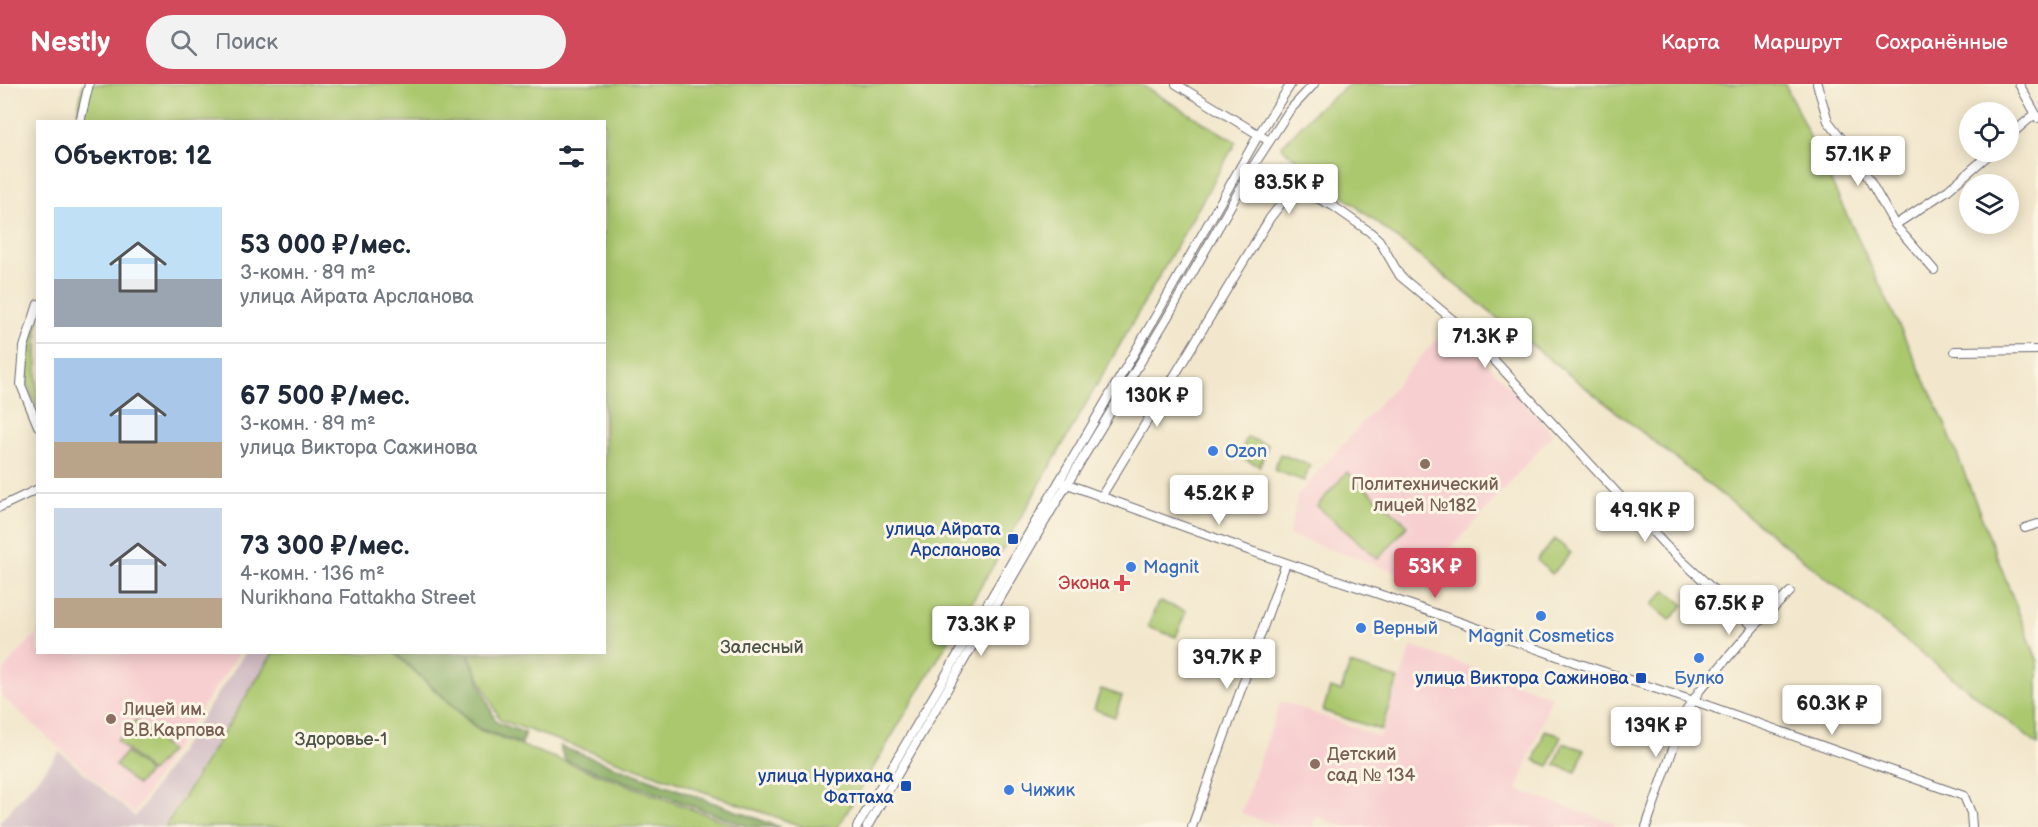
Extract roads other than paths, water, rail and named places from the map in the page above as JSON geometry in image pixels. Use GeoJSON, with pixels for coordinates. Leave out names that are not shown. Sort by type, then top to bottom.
{"type":"FeatureCollection","features":[{"type":"Feature","properties":{"kind":"street"},"geometry":{"type":"LineString","coordinates":[[80,120],[89,84]]}},
{"type":"Feature","properties":{"kind":"street"},"geometry":{"type":"LineString","coordinates":[[1176,84],[1269,141]]}},
{"type":"Feature","properties":{"kind":"street"},"geometry":{"type":"LineString","coordinates":[[867,827],[1259,134],[1291,84]]}},
{"type":"Feature","properties":{"kind":"street"},"geometry":{"type":"LineString","coordinates":[[856,827],[1269,141],[1293,106],[1314,84]]}},
{"type":"Feature","properties":{"kind":"street"},"geometry":{"type":"LineString","coordinates":[[1817,84],[1828,121],[1858,160],[1895,225],[1934,270]]}},
{"type":"Feature","properties":{"kind":"street"},"geometry":{"type":"LineString","coordinates":[[2019,84],[2037,116],[2019,129]]}},
{"type":"Feature","properties":{"kind":"street"},"geometry":{"type":"LineString","coordinates":[[1895,225],[1948,190],[1980,162]]}},
{"type":"Feature","properties":{"kind":"street"},"geometry":{"type":"LineString","coordinates":[[1101,497],[1270,218],[1281,204],[1293,198],[1305,196],[1317,198],[1379,240],[1400,276],[1470,334],[1666,546],[1754,627]]}},
{"type":"Feature","properties":{"kind":"street"},"geometry":{"type":"LineString","coordinates":[[36,310],[24,347],[21,385],[36,421]]}},
{"type":"Feature","properties":{"kind":"street"},"geometry":{"type":"LineString","coordinates":[[1955,351],[2038,350]]}},
{"type":"Feature","properties":{"kind":"street"},"geometry":{"type":"LineString","coordinates":[[1063,482],[1286,563],[1964,796],[1971,813],[1972,827]]}},
{"type":"Feature","properties":{"kind":"street"},"geometry":{"type":"LineString","coordinates":[[0,507],[36,490]]}},
{"type":"Feature","properties":{"kind":"street"},"geometry":{"type":"LineString","coordinates":[[2025,528],[2038,524]]}},
{"type":"Feature","properties":{"kind":"street"},"geometry":{"type":"LineString","coordinates":[[1192,827],[1286,563]]}},
{"type":"Feature","properties":{"kind":"street"},"geometry":{"type":"LineString","coordinates":[[1646,827],[1686,711],[1692,701],[1754,627],[1790,592]]}},
{"type":"Feature","properties":{"kind":"place","name":"Ozon"},"geometry":{"type":"Point","coordinates":[1213,451]}},
{"type":"Feature","properties":{"kind":"place","name":"Политехнический лицей №182"},"geometry":{"type":"Point","coordinates":[1425,464]}},
{"type":"Feature","properties":{"kind":"place","name":"улица Айрата Арсланова"},"geometry":{"type":"Point","coordinates":[1013,539]}},
{"type":"Feature","properties":{"kind":"place","name":"Magnit"},"geometry":{"type":"Point","coordinates":[1131,567]}},
{"type":"Feature","properties":{"kind":"place","name":"Экона"},"geometry":{"type":"Point","coordinates":[1122,583]}},
{"type":"Feature","properties":{"kind":"place","name":"Magnit Cosmetics"},"geometry":{"type":"Point","coordinates":[1541,616]}},
{"type":"Feature","properties":{"kind":"place","name":"Верный"},"geometry":{"type":"Point","coordinates":[1361,628]}},
{"type":"Feature","properties":{"kind":"place","name":"Булко"},"geometry":{"type":"Point","coordinates":[1699,658]}},
{"type":"Feature","properties":{"kind":"place","name":"улица Виктора Сажинова"},"geometry":{"type":"Point","coordinates":[1641,678]}},
{"type":"Feature","properties":{"kind":"place","name":"Лицей им. В.В.Карпова"},"geometry":{"type":"Point","coordinates":[111,719]}},
{"type":"Feature","properties":{"kind":"place","name":"Детский сад № 134"},"geometry":{"type":"Point","coordinates":[1315,764]}},
{"type":"Feature","properties":{"kind":"place","name":"улица Нурихана Фаттаха"},"geometry":{"type":"Point","coordinates":[906,786]}},
{"type":"Feature","properties":{"kind":"place","name":"Чижик"},"geometry":{"type":"Point","coordinates":[1009,790]}},
{"type":"Feature","properties":{"kind":"park label","name":"Залесный"},"geometry":{"type":"Point","coordinates":[762,647]}},
{"type":"Feature","properties":{"kind":"park label","name":"Здоровье-1"},"geometry":{"type":"Point","coordinates":[341,739]}}]}
